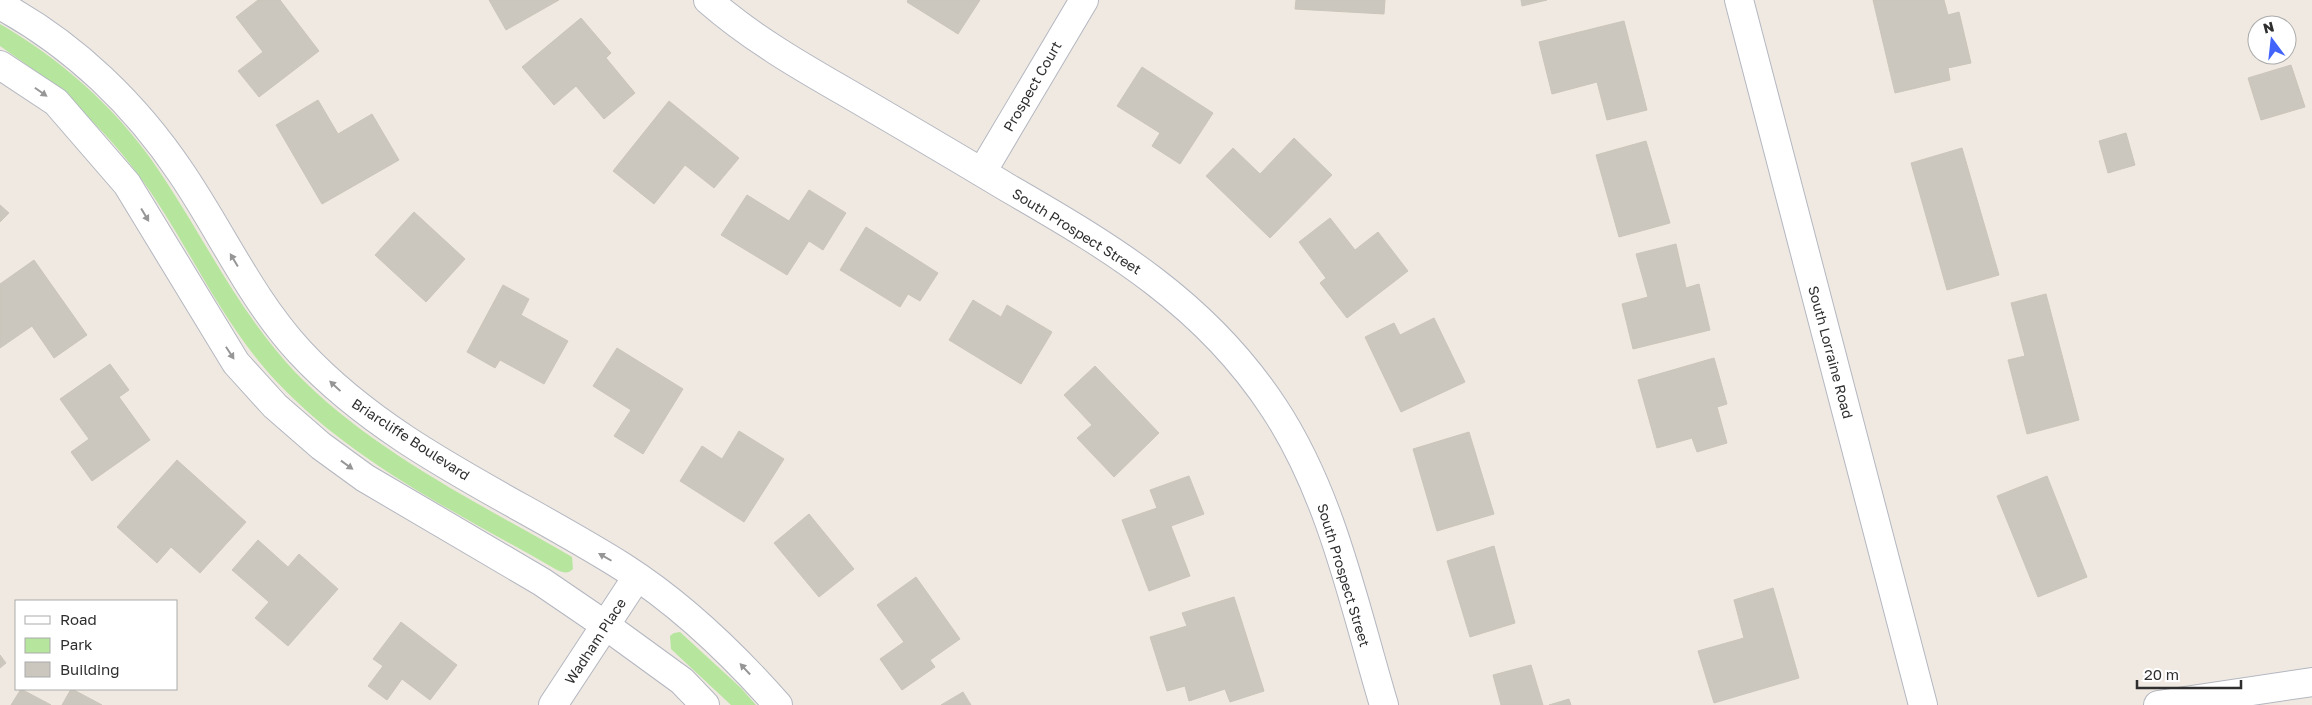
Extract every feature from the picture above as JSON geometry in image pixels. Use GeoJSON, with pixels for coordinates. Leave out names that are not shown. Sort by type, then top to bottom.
{"type":"FeatureCollection","features":[{"type":"Feature","properties":{"kind":"street","name":"South Prospect Street"},"geometry":{"type":"LineString","coordinates":[[708,0],[729,18],[801,66],[1084,232],[1138,268],[1196,314],[1224,343],[1251,375],[1275,409],[1304,459],[1329,519],[1384,705]]}},
{"type":"Feature","properties":{"kind":"street","name":"Prospect Court"},"geometry":{"type":"LineString","coordinates":[[982,172],[1084,0]]}},
{"type":"Feature","properties":{"kind":"street","name":"South Lorraine Road"},"geometry":{"type":"LineString","coordinates":[[1739,0],[1923,705]]}},
{"type":"Feature","properties":{"kind":"street","name":"Briarcliffe Boulevard"},"geometry":{"type":"LineString","coordinates":[[0,5],[55,40],[84,63],[125,101],[182,174],[252,291],[273,320],[299,351],[349,399],[425,451],[637,577],[690,617],[728,651],[778,705]]}},
{"type":"Feature","properties":{"kind":"street"},"geometry":{"type":"LineString","coordinates":[[0,65],[56,102],[127,184],[236,363],[275,406],[321,446],[365,478],[542,582],[605,625],[682,681],[705,705]]}},
{"type":"Feature","properties":{"kind":"street","name":"Wadham Place"},"geometry":{"type":"LineString","coordinates":[[554,705],[637,577]]}},
{"type":"Feature","properties":{"kind":"street"},"geometry":{"type":"LineString","coordinates":[[2158,705],[2312,682]]}},
{"type":"Feature","properties":{"kind":"green space"},"geometry":{"type":"Polygon","coordinates":[[[0,24],[22,37],[64,68],[103,103],[138,141],[170,188],[254,322],[294,371],[324,400],[391,451],[463,495],[572,557],[573,569],[569,572],[557,570],[409,486],[339,438],[306,411],[255,357],[237,332],[172,225],[122,154],[74,103],[38,73],[0,46],[0,24]]]}},
{"type":"Feature","properties":{"kind":"green space"},"geometry":{"type":"Polygon","coordinates":[[[680,632],[741,688],[756,705],[731,705],[671,649],[670,636],[680,632]]]}},
{"type":"Feature","properties":{"kind":"building"},"geometry":{"type":"Polygon","coordinates":[[[258,0],[280,0],[319,51],[259,97],[238,71],[263,52],[236,17],[258,0]]]}},
{"type":"Feature","properties":{"kind":"building"},"geometry":{"type":"Polygon","coordinates":[[[489,0],[559,0],[506,30],[489,0]]]}},
{"type":"Feature","properties":{"kind":"building"},"geometry":{"type":"Polygon","coordinates":[[[908,0],[980,0],[958,34],[907,2],[908,0]]]}},
{"type":"Feature","properties":{"kind":"building"},"geometry":{"type":"Polygon","coordinates":[[[1296,0],[1385,0],[1384,14],[1295,9],[1296,0]]]}},
{"type":"Feature","properties":{"kind":"building"},"geometry":{"type":"Polygon","coordinates":[[[1521,0],[1547,0],[1522,6],[1521,0]]]}},
{"type":"Feature","properties":{"kind":"building"},"geometry":{"type":"Polygon","coordinates":[[[1873,0],[1944,0],[1948,15],[1959,12],[1971,63],[1948,68],[1950,80],[1895,93],[1873,0]]]}},
{"type":"Feature","properties":{"kind":"building"},"geometry":{"type":"Polygon","coordinates":[[[581,18],[611,53],[606,58],[635,93],[604,119],[576,86],[554,105],[522,67],[581,18]]]}},
{"type":"Feature","properties":{"kind":"building"},"geometry":{"type":"Polygon","coordinates":[[[1624,21],[1647,110],[1607,120],[1597,82],[1552,94],[1539,42],[1624,21]]]}},
{"type":"Feature","properties":{"kind":"building"},"geometry":{"type":"Polygon","coordinates":[[[2291,65],[2305,107],[2261,120],[2248,78],[2291,65]]]}},
{"type":"Feature","properties":{"kind":"building"},"geometry":{"type":"Polygon","coordinates":[[[1142,67],[1213,113],[1180,164],[1152,146],[1160,133],[1117,106],[1142,67]]]}},
{"type":"Feature","properties":{"kind":"building"},"geometry":{"type":"Polygon","coordinates":[[[318,100],[338,134],[372,114],[399,160],[322,204],[276,125],[318,100]]]}},
{"type":"Feature","properties":{"kind":"building"},"geometry":{"type":"Polygon","coordinates":[[[669,101],[739,158],[714,188],[685,165],[654,204],[613,171],[669,101]]]}},
{"type":"Feature","properties":{"kind":"building"},"geometry":{"type":"Polygon","coordinates":[[[2126,133],[2135,165],[2108,173],[2099,141],[2126,133]]]}},
{"type":"Feature","properties":{"kind":"building"},"geometry":{"type":"Polygon","coordinates":[[[1294,138],[1332,175],[1270,238],[1206,176],[1233,148],[1260,174],[1294,138]]]}},
{"type":"Feature","properties":{"kind":"building"},"geometry":{"type":"Polygon","coordinates":[[[1646,141],[1670,223],[1619,237],[1596,155],[1646,141]]]}},
{"type":"Feature","properties":{"kind":"building"},"geometry":{"type":"Polygon","coordinates":[[[1962,148],[1999,275],[1947,290],[1911,163],[1962,148]]]}},
{"type":"Feature","properties":{"kind":"building"},"geometry":{"type":"Polygon","coordinates":[[[809,190],[846,213],[823,250],[809,241],[787,275],[721,235],[747,195],[789,221],[809,190]]]}},
{"type":"Feature","properties":{"kind":"building"},"geometry":{"type":"Polygon","coordinates":[[[0,205],[9,213],[0,222],[0,205]]]}},
{"type":"Feature","properties":{"kind":"building"},"geometry":{"type":"Polygon","coordinates":[[[414,212],[465,259],[426,302],[375,255],[414,212]]]}},
{"type":"Feature","properties":{"kind":"building"},"geometry":{"type":"Polygon","coordinates":[[[1330,218],[1355,250],[1378,232],[1408,271],[1347,318],[1320,283],[1326,278],[1299,242],[1330,218]]]}},
{"type":"Feature","properties":{"kind":"building"},"geometry":{"type":"Polygon","coordinates":[[[866,227],[938,273],[920,301],[908,294],[900,307],[840,270],[866,227]]]}},
{"type":"Feature","properties":{"kind":"building"},"geometry":{"type":"Polygon","coordinates":[[[1676,244],[1686,288],[1699,284],[1710,330],[1633,349],[1622,304],[1648,297],[1636,254],[1676,244]]]}},
{"type":"Feature","properties":{"kind":"building"},"geometry":{"type":"Polygon","coordinates":[[[34,260],[87,335],[54,358],[32,326],[0,348],[0,284],[34,260]]]}},
{"type":"Feature","properties":{"kind":"building"},"geometry":{"type":"Polygon","coordinates":[[[503,285],[529,299],[521,315],[568,341],[544,384],[500,360],[495,368],[467,352],[503,285]]]}},
{"type":"Feature","properties":{"kind":"building"},"geometry":{"type":"Polygon","coordinates":[[[2046,294],[2079,420],[2027,434],[2008,360],[2025,356],[2011,303],[2046,294]]]}},
{"type":"Feature","properties":{"kind":"building"},"geometry":{"type":"Polygon","coordinates":[[[973,300],[1001,317],[1007,305],[1052,332],[1021,384],[949,340],[973,300]]]}},
{"type":"Feature","properties":{"kind":"building"},"geometry":{"type":"Polygon","coordinates":[[[1434,318],[1465,382],[1401,412],[1365,337],[1394,323],[1400,335],[1434,318]]]}},
{"type":"Feature","properties":{"kind":"building"},"geometry":{"type":"Polygon","coordinates":[[[617,348],[683,389],[643,454],[614,436],[631,410],[593,386],[617,348]]]}},
{"type":"Feature","properties":{"kind":"building"},"geometry":{"type":"Polygon","coordinates":[[[1714,358],[1727,404],[1717,407],[1727,443],[1697,452],[1692,438],[1657,448],[1638,380],[1714,358]]]}},
{"type":"Feature","properties":{"kind":"building"},"geometry":{"type":"Polygon","coordinates":[[[110,364],[129,390],[119,397],[150,440],[92,481],[71,452],[89,439],[60,399],[110,364]]]}},
{"type":"Feature","properties":{"kind":"building"},"geometry":{"type":"Polygon","coordinates":[[[1095,366],[1159,433],[1114,477],[1077,438],[1092,425],[1064,395],[1095,366]]]}},
{"type":"Feature","properties":{"kind":"building"},"geometry":{"type":"Polygon","coordinates":[[[739,431],[784,459],[744,522],[680,481],[702,446],[722,459],[739,431]]]}},
{"type":"Feature","properties":{"kind":"building"},"geometry":{"type":"Polygon","coordinates":[[[1469,432],[1494,514],[1437,531],[1413,449],[1469,432]]]}},
{"type":"Feature","properties":{"kind":"building"},"geometry":{"type":"Polygon","coordinates":[[[177,460],[246,522],[200,573],[171,547],[157,563],[117,527],[177,460]]]}},
{"type":"Feature","properties":{"kind":"building"},"geometry":{"type":"Polygon","coordinates":[[[1189,476],[1204,514],[1171,526],[1190,576],[1149,591],[1122,520],[1157,508],[1150,490],[1189,476]]]}},
{"type":"Feature","properties":{"kind":"building"},"geometry":{"type":"Polygon","coordinates":[[[2047,476],[2087,577],[2038,597],[1997,496],[2047,476]]]}},
{"type":"Feature","properties":{"kind":"building"},"geometry":{"type":"Polygon","coordinates":[[[809,514],[854,569],[819,597],[774,543],[809,514]]]}},
{"type":"Feature","properties":{"kind":"building"},"geometry":{"type":"Polygon","coordinates":[[[258,540],[288,567],[299,554],[338,589],[288,646],[255,618],[269,602],[232,570],[258,540]]]}},
{"type":"Feature","properties":{"kind":"building"},"geometry":{"type":"Polygon","coordinates":[[[1494,546],[1515,623],[1470,637],[1447,561],[1494,546]]]}},
{"type":"Feature","properties":{"kind":"building"},"geometry":{"type":"Polygon","coordinates":[[[916,577],[960,639],[930,660],[935,667],[902,690],[880,659],[904,642],[877,605],[916,577]]]}},
{"type":"Feature","properties":{"kind":"building"},"geometry":{"type":"Polygon","coordinates":[[[1773,588],[1799,678],[1714,703],[1698,651],[1744,638],[1734,600],[1773,588]]]}},
{"type":"Feature","properties":{"kind":"building"},"geometry":{"type":"Polygon","coordinates":[[[1234,597],[1264,691],[1230,702],[1225,689],[1189,701],[1185,686],[1167,691],[1150,637],[1187,626],[1182,613],[1234,597]]]}},
{"type":"Feature","properties":{"kind":"building"},"geometry":{"type":"Polygon","coordinates":[[[401,622],[457,665],[430,700],[402,679],[387,700],[368,686],[383,666],[373,659],[401,622]]]}},
{"type":"Feature","properties":{"kind":"building"},"geometry":{"type":"Polygon","coordinates":[[[0,655],[6,663],[0,668],[0,655]]]}},
{"type":"Feature","properties":{"kind":"building"},"geometry":{"type":"Polygon","coordinates":[[[1531,665],[1543,705],[1501,705],[1493,675],[1531,665]]]}},
{"type":"Feature","properties":{"kind":"building"},"geometry":{"type":"Polygon","coordinates":[[[20,690],[23,690],[51,705],[11,705],[20,690]]]}},
{"type":"Feature","properties":{"kind":"building"},"geometry":{"type":"Polygon","coordinates":[[[70,690],[74,690],[102,705],[62,705],[70,690]]]}},
{"type":"Feature","properties":{"kind":"building"},"geometry":{"type":"Polygon","coordinates":[[[963,692],[971,705],[941,705],[963,692]]]}},
{"type":"Feature","properties":{"kind":"building"},"geometry":{"type":"Polygon","coordinates":[[[1569,699],[1571,705],[1549,705],[1569,699]]]}}]}
